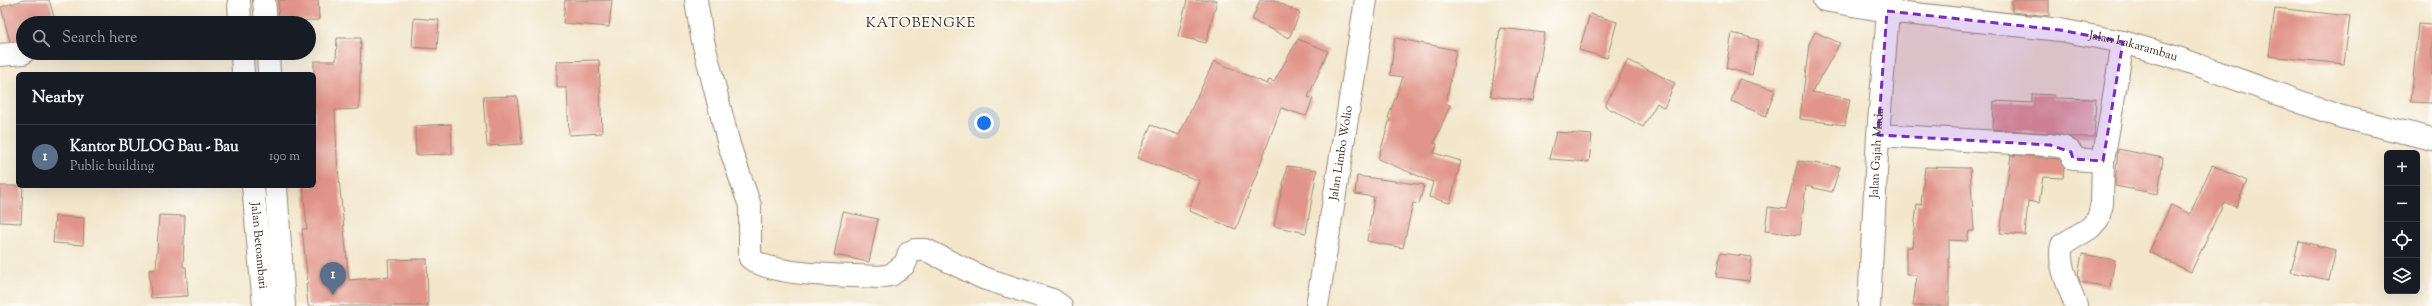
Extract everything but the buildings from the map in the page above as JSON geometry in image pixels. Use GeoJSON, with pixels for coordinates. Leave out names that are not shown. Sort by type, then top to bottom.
{"type":"FeatureCollection","features":[{"type":"Feature","properties":{"kind":"main road"},"geometry":{"type":"LineString","coordinates":[[239,0],[240,16]]}},
{"type":"Feature","properties":{"kind":"main road"},"geometry":{"type":"LineString","coordinates":[[264,0],[265,16]]}},
{"type":"Feature","properties":{"kind":"main road"},"geometry":{"type":"LineString","coordinates":[[696,0],[702,37],[729,145],[750,206],[750,258],[758,265],[775,270],[878,277],[891,275],[905,264],[909,253],[914,250],[926,250],[983,278],[1052,300],[1062,306]]}},
{"type":"Feature","properties":{"kind":"main road","name":"Jalan Limbo Wolio"},"geometry":{"type":"LineString","coordinates":[[1317,306],[1366,0]]}},
{"type":"Feature","properties":{"kind":"main road","name":"Jalan Lakarambau"},"geometry":{"type":"LineString","coordinates":[[1824,0],[1888,6],[2060,30],[2123,42],[2178,58],[2342,117],[2432,140]]}},
{"type":"Feature","properties":{"kind":"main road","name":"Jalan Gajah Mada"},"geometry":{"type":"LineString","coordinates":[[1869,306],[1878,135],[1888,6]]}},
{"type":"Feature","properties":{"kind":"main road"},"geometry":{"type":"LineString","coordinates":[[2076,306],[2062,264],[2061,249],[2062,245],[2090,228],[2098,219],[2102,204],[2103,161],[2123,42]]}},
{"type":"Feature","properties":{"kind":"main road"},"geometry":{"type":"LineString","coordinates":[[0,55],[16,54]]}},
{"type":"Feature","properties":{"kind":"main road"},"geometry":{"type":"LineString","coordinates":[[242,60],[243,72]]}},
{"type":"Feature","properties":{"kind":"main road"},"geometry":{"type":"LineString","coordinates":[[268,60],[269,72]]}},
{"type":"Feature","properties":{"kind":"main road"},"geometry":{"type":"LineString","coordinates":[[1878,135],[2050,145],[2063,147],[2071,152],[2073,159],[2103,161]]}},
{"type":"Feature","properties":{"kind":"main road","name":"Jalan Betoambari"},"geometry":{"type":"LineString","coordinates":[[253,188],[264,306]]}},
{"type":"Feature","properties":{"kind":"main road","name":"Jalan Betoambari"},"geometry":{"type":"LineString","coordinates":[[276,188],[284,306]]}},
{"type":"Feature","properties":{"kind":"highlighted area"},"geometry":{"type":"Polygon","coordinates":[[[1887,11],[2060,30],[2123,42],[2103,161],[2073,159],[2071,152],[2050,145],[1878,135],[1887,11]]]}},
{"type":"Feature","properties":{"kind":"place","name":"Kantor BULOG Bau - Bau"},"geometry":{"type":"Point","coordinates":[333,295]}},
{"type":"Feature","properties":{"kind":"district","name":"KATOBENGKE"},"geometry":{"type":"Point","coordinates":[921,24]}}]}
